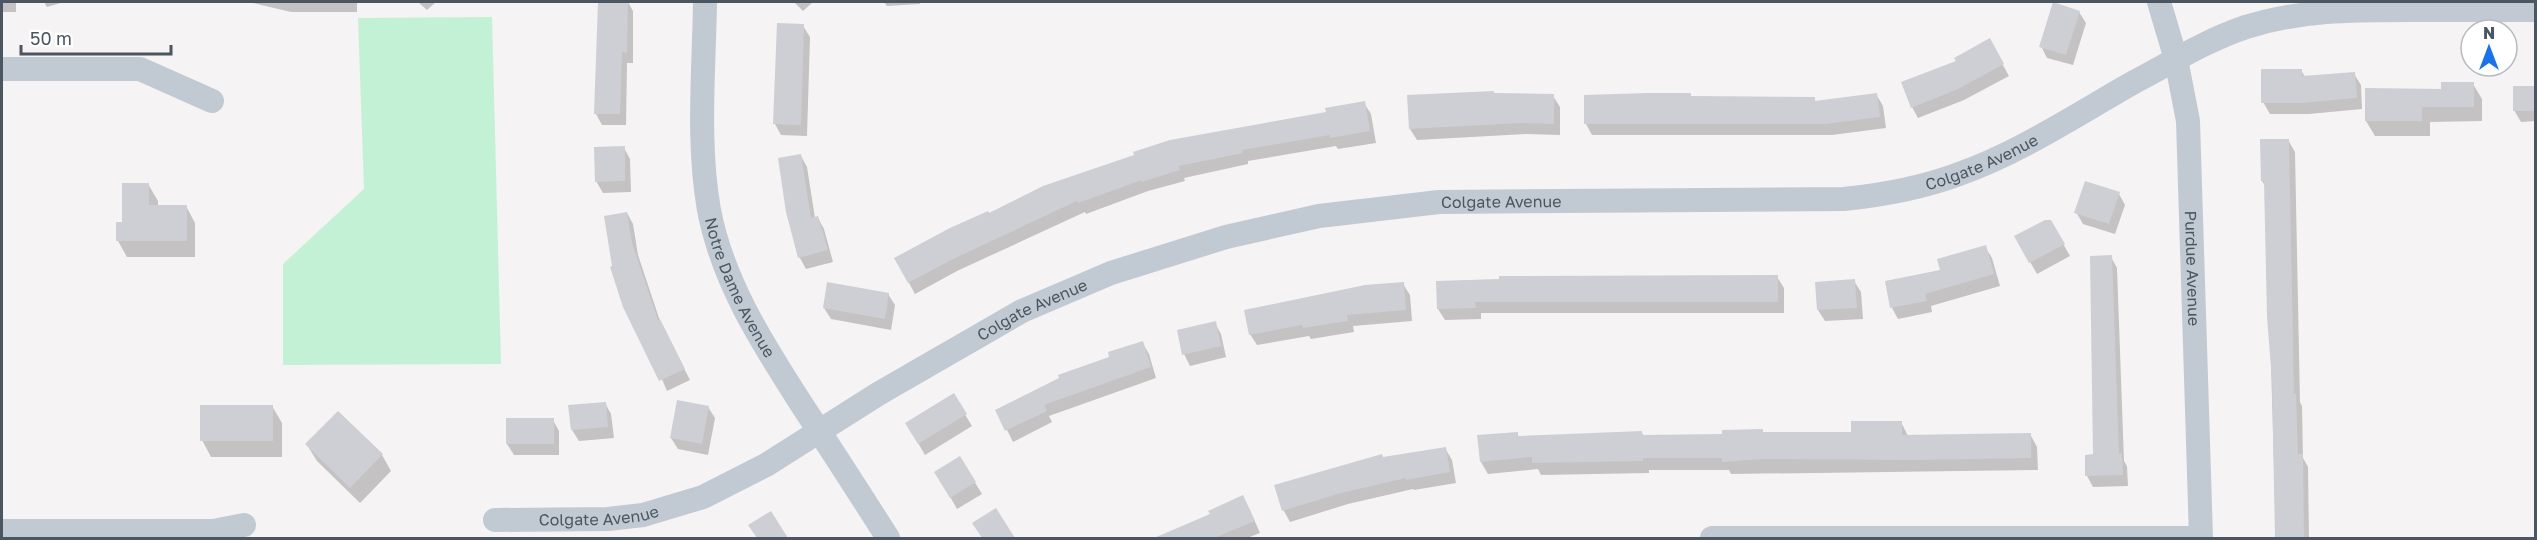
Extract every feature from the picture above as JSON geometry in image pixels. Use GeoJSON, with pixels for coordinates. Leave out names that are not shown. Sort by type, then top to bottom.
{"type":"FeatureCollection","features":[{"type":"Feature","properties":{"kind":"street","name":"Notre Dame Avenue"},"geometry":{"type":"LineString","coordinates":[[705,2],[704,172],[715,234],[723,261],[742,306],[762,342],[888,538]]}},
{"type":"Feature","properties":{"kind":"street","name":"Purdue Avenue"},"geometry":{"type":"LineString","coordinates":[[2159,2],[2176,59],[2187,121],[2201,538]]}},
{"type":"Feature","properties":{"kind":"street","name":"Colgate Avenue"},"geometry":{"type":"LineString","coordinates":[[495,520],[608,519],[643,515],[674,507],[734,483],[907,376],[1022,311],[1111,273],[1226,237],[1319,216],[1439,202],[1844,199],[1876,196],[1948,178],[1998,158],[2176,59],[2246,27],[2285,17],[2324,11],[2535,10]]}},
{"type":"Feature","properties":{"kind":"street"},"geometry":{"type":"LineString","coordinates":[[2,69],[140,69],[212,101]]}},
{"type":"Feature","properties":{"kind":"street"},"geometry":{"type":"LineString","coordinates":[[2,531],[213,531],[244,525]]}},
{"type":"Feature","properties":{"kind":"street"},"geometry":{"type":"LineString","coordinates":[[1712,538],[2201,538]]}},
{"type":"Feature","properties":{"kind":"green space"},"geometry":{"type":"Polygon","coordinates":[[[492,17],[501,364],[283,365],[283,264],[364,189],[358,18],[492,17]]]}},
{"type":"Feature","properties":{"kind":"building"},"geometry":{"type":"Polygon","coordinates":[[[598,2],[628,2],[627,53],[622,52],[620,114],[594,114],[598,2]]]}},
{"type":"Feature","properties":{"kind":"building"},"geometry":{"type":"Polygon","coordinates":[[[2053,2],[2080,11],[2066,55],[2039,47],[2053,2]]]}},
{"type":"Feature","properties":{"kind":"building"},"geometry":{"type":"Polygon","coordinates":[[[777,23],[804,24],[801,125],[773,124],[777,23]]]}},
{"type":"Feature","properties":{"kind":"building"},"geometry":{"type":"Polygon","coordinates":[[[1990,38],[2004,64],[1958,89],[1911,108],[1901,82],[1956,61],[1954,58],[1990,38]]]}},
{"type":"Feature","properties":{"kind":"building"},"geometry":{"type":"Polygon","coordinates":[[[2261,69],[2302,69],[2302,76],[2355,72],[2357,98],[2302,103],[2261,103],[2261,69]]]}},
{"type":"Feature","properties":{"kind":"building"},"geometry":{"type":"Polygon","coordinates":[[[2441,82],[2474,82],[2474,107],[2422,107],[2422,121],[2365,121],[2365,88],[2441,89],[2441,82]]]}},
{"type":"Feature","properties":{"kind":"building"},"geometry":{"type":"Polygon","coordinates":[[[2513,86],[2535,86],[2535,111],[2513,111],[2513,86]]]}},
{"type":"Feature","properties":{"kind":"building"},"geometry":{"type":"Polygon","coordinates":[[[1494,91],[1494,93],[1554,94],[1554,124],[1520,123],[1409,129],[1407,95],[1494,91]]]}},
{"type":"Feature","properties":{"kind":"building"},"geometry":{"type":"Polygon","coordinates":[[[1691,93],[1691,96],[1815,97],[1815,101],[1877,93],[1880,117],[1825,124],[1584,124],[1584,95],[1691,93]]]}},
{"type":"Feature","properties":{"kind":"building"},"geometry":{"type":"Polygon","coordinates":[[[1365,101],[1370,131],[1330,138],[1330,135],[1242,150],[1243,153],[1179,166],[1180,170],[1142,182],[1142,180],[1078,203],[1077,201],[951,260],[908,283],[894,258],[950,228],[988,211],[989,213],[1043,186],[1134,155],[1133,152],[1170,140],[1326,112],[1325,108],[1365,101]]]}},
{"type":"Feature","properties":{"kind":"building"},"geometry":{"type":"Polygon","coordinates":[[[2260,139],[2289,139],[2294,394],[2296,394],[2298,454],[2303,454],[2304,538],[2275,538],[2272,380],[2267,317],[2264,181],[2261,181],[2260,139]]]}},
{"type":"Feature","properties":{"kind":"building"},"geometry":{"type":"Polygon","coordinates":[[[625,146],[625,181],[595,182],[594,147],[625,146]]]}},
{"type":"Feature","properties":{"kind":"building"},"geometry":{"type":"Polygon","coordinates":[[[801,154],[811,218],[818,216],[828,250],[798,258],[786,212],[778,158],[801,154]]]}},
{"type":"Feature","properties":{"kind":"building"},"geometry":{"type":"Polygon","coordinates":[[[2085,181],[2120,192],[2109,224],[2074,213],[2085,181]]]}},
{"type":"Feature","properties":{"kind":"building"},"geometry":{"type":"Polygon","coordinates":[[[122,183],[149,183],[149,205],[187,205],[187,241],[116,241],[116,222],[122,222],[122,183]]]}},
{"type":"Feature","properties":{"kind":"building"},"geometry":{"type":"Polygon","coordinates":[[[627,212],[632,243],[658,320],[660,319],[685,369],[659,381],[623,307],[610,267],[612,266],[604,216],[627,212]]]}},
{"type":"Feature","properties":{"kind":"building"},"geometry":{"type":"Polygon","coordinates":[[[2045,220],[2051,220],[2065,244],[2029,263],[2014,236],[2045,220]]]}},
{"type":"Feature","properties":{"kind":"building"},"geometry":{"type":"Polygon","coordinates":[[[1986,245],[1994,274],[1925,294],[1927,301],[1890,308],[1885,281],[1940,270],[1937,259],[1986,245]]]}},
{"type":"Feature","properties":{"kind":"building"},"geometry":{"type":"Polygon","coordinates":[[[2112,255],[2119,454],[2122,453],[2123,475],[2085,476],[2085,455],[2093,454],[2090,256],[2112,255]]]}},
{"type":"Feature","properties":{"kind":"building"},"geometry":{"type":"Polygon","coordinates":[[[1778,275],[1778,302],[1475,302],[1476,308],[1437,309],[1436,281],[1499,279],[1499,276],[1778,275]]]}},
{"type":"Feature","properties":{"kind":"building"},"geometry":{"type":"Polygon","coordinates":[[[1855,279],[1857,308],[1817,310],[1815,282],[1855,279]]]}},
{"type":"Feature","properties":{"kind":"building"},"geometry":{"type":"Polygon","coordinates":[[[827,282],[889,293],[885,319],[823,308],[827,282]]]}},
{"type":"Feature","properties":{"kind":"building"},"geometry":{"type":"Polygon","coordinates":[[[1404,282],[1406,310],[1347,315],[1348,321],[1303,328],[1302,325],[1249,335],[1244,310],[1365,285],[1404,282]]]}},
{"type":"Feature","properties":{"kind":"building"},"geometry":{"type":"Polygon","coordinates":[[[1216,321],[1221,346],[1182,355],[1177,330],[1216,321]]]}},
{"type":"Feature","properties":{"kind":"building"},"geometry":{"type":"Polygon","coordinates":[[[1143,341],[1151,367],[1044,405],[1047,411],[1005,431],[995,410],[1059,378],[1058,375],[1109,357],[1108,352],[1143,341]]]}},
{"type":"Feature","properties":{"kind":"building"},"geometry":{"type":"Polygon","coordinates":[[[954,393],[967,414],[918,444],[905,423],[954,393]]]}},
{"type":"Feature","properties":{"kind":"building"},"geometry":{"type":"Polygon","coordinates":[[[677,400],[709,406],[702,444],[670,438],[677,400]]]}},
{"type":"Feature","properties":{"kind":"building"},"geometry":{"type":"Polygon","coordinates":[[[606,402],[608,427],[571,430],[568,405],[606,402]]]}},
{"type":"Feature","properties":{"kind":"building"},"geometry":{"type":"Polygon","coordinates":[[[200,405],[273,405],[273,441],[200,441],[200,405]]]}},
{"type":"Feature","properties":{"kind":"building"},"geometry":{"type":"Polygon","coordinates":[[[338,411],[383,454],[350,488],[305,444],[338,411]]]}},
{"type":"Feature","properties":{"kind":"building"},"geometry":{"type":"Polygon","coordinates":[[[506,418],[554,418],[554,444],[506,444],[506,418]]]}},
{"type":"Feature","properties":{"kind":"building"},"geometry":{"type":"Polygon","coordinates":[[[1851,421],[1902,421],[1902,435],[2031,433],[2031,458],[1764,459],[1722,462],[1722,458],[1643,458],[1643,461],[1532,463],[1532,457],[1480,462],[1477,435],[1518,432],[1518,436],[1642,431],[1642,435],[1722,434],[1722,430],[1763,429],[1763,432],[1851,432],[1851,421]]]}},
{"type":"Feature","properties":{"kind":"building"},"geometry":{"type":"Polygon","coordinates":[[[1446,447],[1450,472],[1406,480],[1406,478],[1341,493],[1282,511],[1274,485],[1382,454],[1383,457],[1446,447]]]}},
{"type":"Feature","properties":{"kind":"building"},"geometry":{"type":"Polygon","coordinates":[[[960,456],[976,482],[950,498],[934,472],[960,456]]]}},
{"type":"Feature","properties":{"kind":"building"},"geometry":{"type":"Polygon","coordinates":[[[1243,495],[1255,521],[1214,538],[1154,538],[1210,514],[1208,511],[1243,495]]]}},
{"type":"Feature","properties":{"kind":"building"},"geometry":{"type":"Polygon","coordinates":[[[996,508],[1015,538],[982,538],[972,523],[996,508]]]}},
{"type":"Feature","properties":{"kind":"building"},"geometry":{"type":"Polygon","coordinates":[[[771,511],[788,538],[757,538],[748,525],[771,511]]]}}]}
